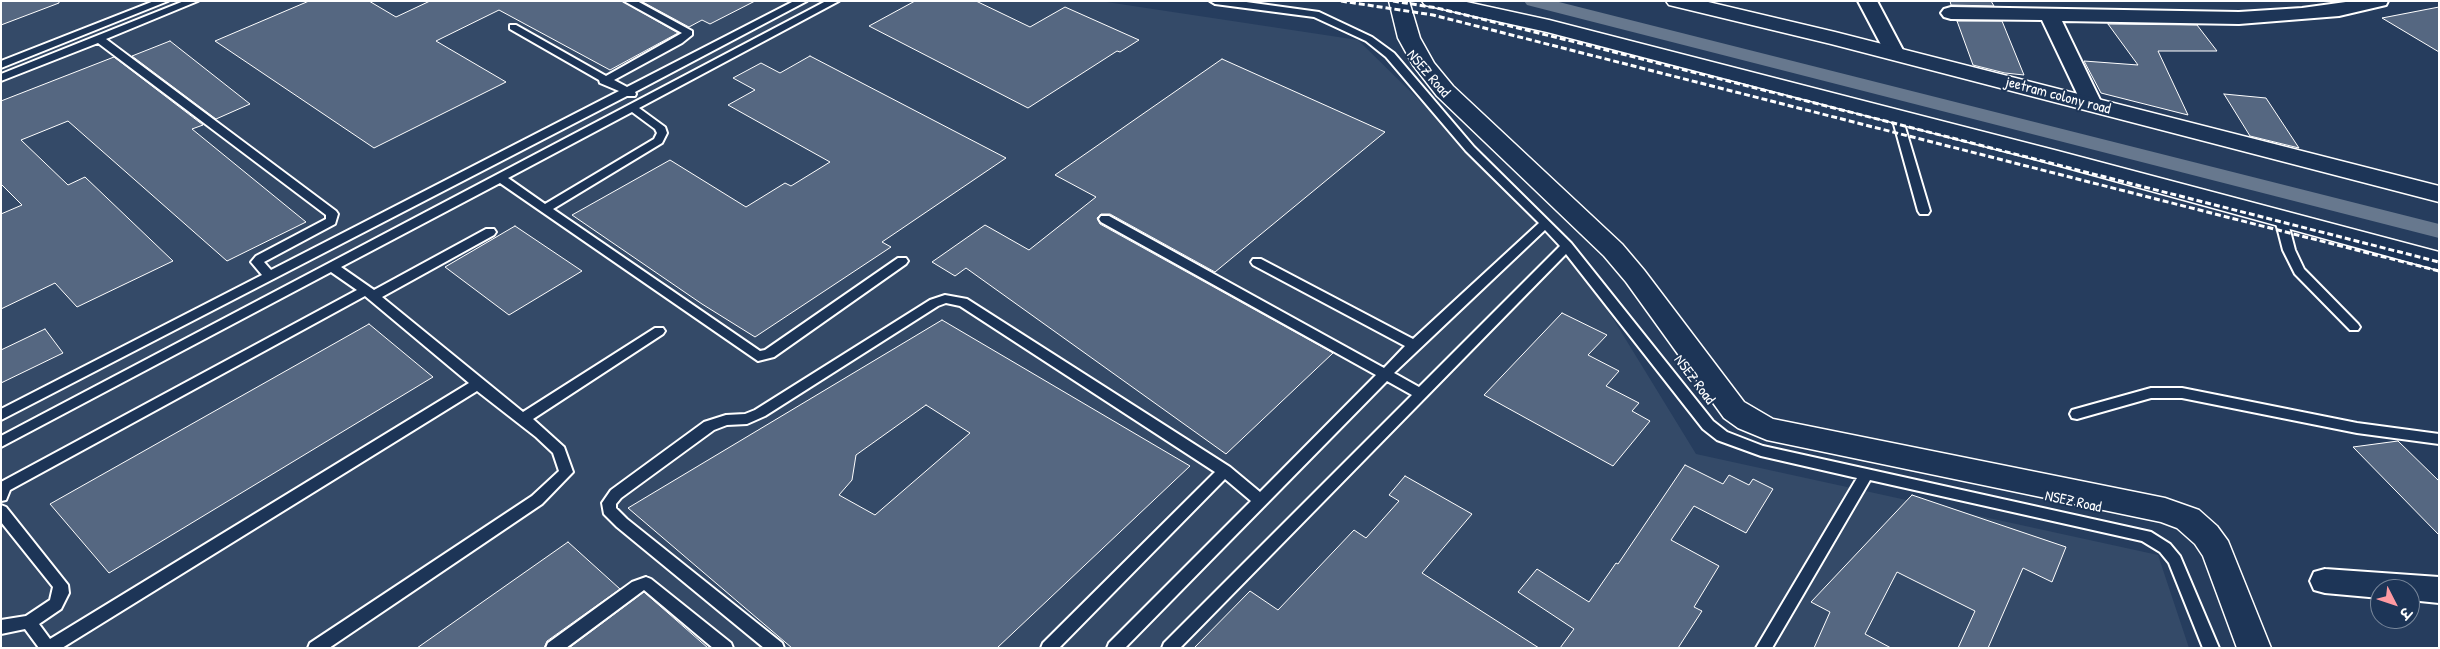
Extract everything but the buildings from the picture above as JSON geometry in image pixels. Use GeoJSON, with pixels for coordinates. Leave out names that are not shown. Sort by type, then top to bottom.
{"type":"FeatureCollection","features":[{"type":"Feature","properties":{"kind":"street"},"geometry":{"type":"LineString","coordinates":[[1399,1],[1409,38],[1424,66],[1445,91],[1613,250],[1635,276],[1734,410],[1768,429],[2166,510],[2188,519],[2206,535],[2217,550],[2254,648]]}},
{"type":"Feature","properties":{"kind":"street"},"geometry":{"type":"LineString","coordinates":[[1432,1],[1549,26],[2439,261]]}},
{"type":"Feature","properties":{"kind":"street","name":"jeetram colony road"},"geometry":{"type":"LineString","coordinates":[[1676,1],[1895,54],[2439,194]]}},
{"type":"Feature","properties":{"kind":"street"},"geometry":{"type":"LineString","coordinates":[[1867,1],[1895,54]]}},
{"type":"Feature","properties":{"kind":"street"},"geometry":{"type":"LineString","coordinates":[[1952,13],[2239,18],[2311,13],[2379,1]]}},
{"type":"Feature","properties":{"kind":"street"},"geometry":{"type":"LineString","coordinates":[[2049,14],[2092,104]]}},
{"type":"Feature","properties":{"kind":"street"},"geometry":{"type":"LineString","coordinates":[[2325,581],[2439,590]]}},
{"type":"Feature","properties":{"kind":"lane"},"geometry":{"type":"LineString","coordinates":[[1,65],[163,1]]}},
{"type":"Feature","properties":{"kind":"lane"},"geometry":{"type":"LineString","coordinates":[[1,78],[193,1]]}},
{"type":"Feature","properties":{"kind":"lane"},"geometry":{"type":"LineString","coordinates":[[604,81],[679,42],[689,33],[630,1]]}},
{"type":"Feature","properties":{"kind":"lane"},"geometry":{"type":"LineString","coordinates":[[1,415],[802,1]]}},
{"type":"Feature","properties":{"kind":"lane"},"geometry":{"type":"LineString","coordinates":[[1,442],[834,1]]}},
{"type":"Feature","properties":{"kind":"lane","name":"NSEZ Road"},"geometry":{"type":"LineString","coordinates":[[1215,1],[1316,14],[1369,39],[1399,64],[1470,149],[1567,246],[1629,321],[1708,425],[1722,436],[1761,451],[2146,536],[2165,548],[2175,560],[2207,644]]}},
{"type":"Feature","properties":{"kind":"lane"},"geometry":{"type":"LineString","coordinates":[[513,28],[604,81],[647,100]]}},
{"type":"Feature","properties":{"kind":"lane"},"geometry":{"type":"LineString","coordinates":[[99,39],[332,214],[330,221],[260,259],[257,262],[270,276]]}},
{"type":"Feature","properties":{"kind":"lane"},"geometry":{"type":"LineString","coordinates":[[544,208],[658,141],[662,134],[660,128],[632,108]]}},
{"type":"Feature","properties":{"kind":"lane"},"geometry":{"type":"LineString","coordinates":[[1897,117],[1924,211]]}},
{"type":"Feature","properties":{"kind":"lane"},"geometry":{"type":"LineString","coordinates":[[505,155],[522,167]]}},
{"type":"Feature","properties":{"kind":"lane"},"geometry":{"type":"LineString","coordinates":[[500,178],[758,356],[770,354],[902,262]]}},
{"type":"Feature","properties":{"kind":"lane"},"geometry":{"type":"LineString","coordinates":[[1105,219],[1420,394]]}},
{"type":"Feature","properties":{"kind":"lane"},"geometry":{"type":"LineString","coordinates":[[2281,219],[2288,250],[2299,271],[2354,327]]}},
{"type":"Feature","properties":{"kind":"lane"},"geometry":{"type":"LineString","coordinates":[[1115,648],[1384,374],[1546,223]]}},
{"type":"Feature","properties":{"kind":"lane"},"geometry":{"type":"LineString","coordinates":[[2,489],[370,293],[490,232]]}},
{"type":"Feature","properties":{"kind":"lane"},"geometry":{"type":"LineString","coordinates":[[1170,648],[1567,246]]}},
{"type":"Feature","properties":{"kind":"lane"},"geometry":{"type":"LineString","coordinates":[[1257,262],[1414,345]]}},
{"type":"Feature","properties":{"kind":"lane"},"geometry":{"type":"LineString","coordinates":[[316,648],[537,500],[566,472],[559,451],[523,419],[478,384],[370,293],[332,267]]}},
{"type":"Feature","properties":{"kind":"lane"},"geometry":{"type":"LineString","coordinates":[[776,648],[622,523],[609,510],[609,503],[616,494],[709,426],[726,420],[747,419],[760,413],[934,303],[945,299],[963,302],[1225,471],[1259,500]]}},
{"type":"Feature","properties":{"kind":"lane"},"geometry":{"type":"LineString","coordinates":[[523,419],[659,331]]}},
{"type":"Feature","properties":{"kind":"lane"},"geometry":{"type":"LineString","coordinates":[[29,622],[48,648],[478,384]]}},
{"type":"Feature","properties":{"kind":"lane"},"geometry":{"type":"LineString","coordinates":[[2077,414],[2151,394],[2182,393],[2338,425],[2439,439]]}},
{"type":"Feature","properties":{"kind":"lane"},"geometry":{"type":"LineString","coordinates":[[1049,648],[1225,471]]}},
{"type":"Feature","properties":{"kind":"lane"},"geometry":{"type":"LineString","coordinates":[[1764,648],[1866,475]]}},
{"type":"Feature","properties":{"kind":"lane"},"geometry":{"type":"LineString","coordinates":[[1,511],[61,585],[61,593],[56,604],[29,622],[1,627]]}},
{"type":"Feature","properties":{"kind":"lane"},"geometry":{"type":"LineString","coordinates":[[554,648],[637,586],[646,583],[725,648]]}},
{"type":"Feature","properties":{"kind":"shaded area"},"geometry":{"type":"Polygon","coordinates":[[[1,1],[1100,1],[1358,40],[1470,150],[1585,273],[1696,454],[2158,555],[2189,648],[1,648],[1,1]]]}},
{"type":"Feature","properties":{"kind":"waterway"},"geometry":{"type":"LineString","coordinates":[[1533,1],[2439,231]]}},
{"type":"Feature","properties":{"kind":"railway"},"geometry":{"type":"LineString","coordinates":[[1341,1],[1433,15],[2439,271]]}},
{"type":"Feature","properties":{"kind":"railway"},"geometry":{"type":"LineString","coordinates":[[1393,1],[1437,8],[1575,42],[2439,262]]}}]}
